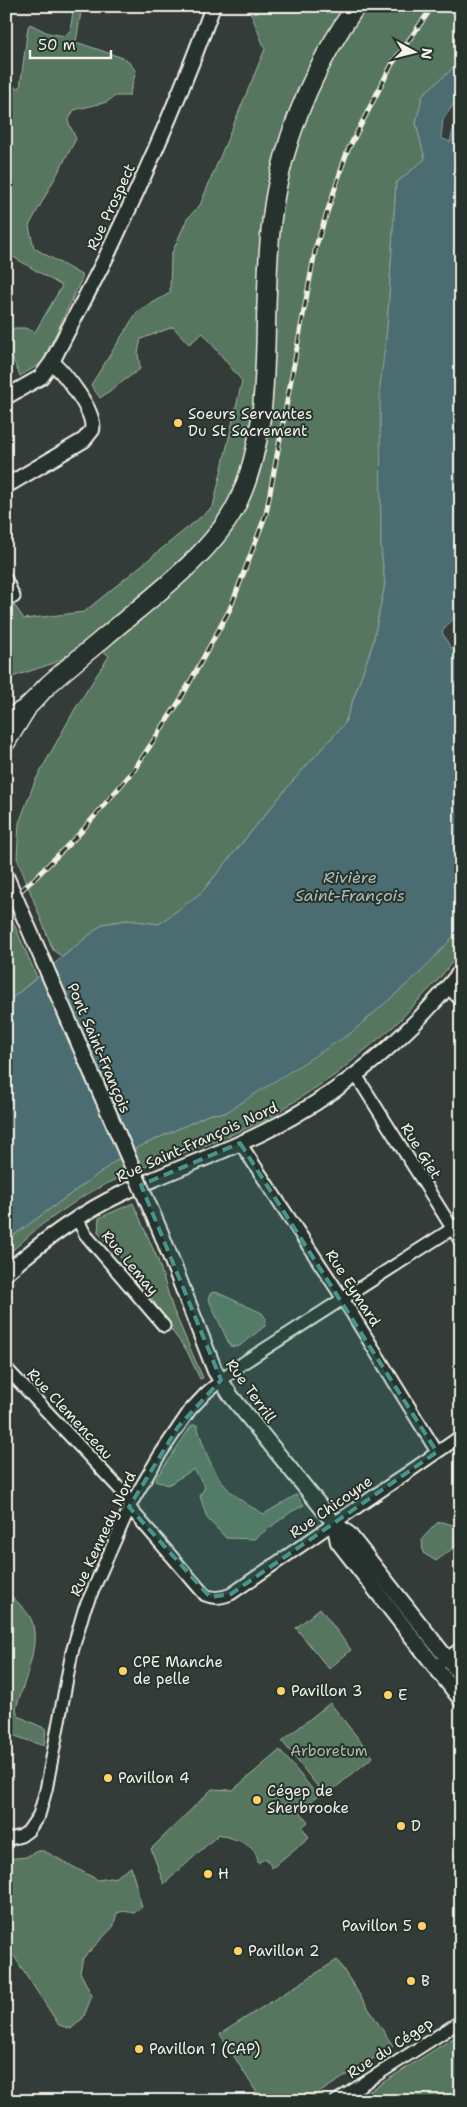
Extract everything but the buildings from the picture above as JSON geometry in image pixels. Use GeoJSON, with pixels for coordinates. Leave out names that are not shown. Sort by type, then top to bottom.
{"type":"FeatureCollection","features":[{"type":"Feature","properties":{"kind":"main road"},"geometry":{"type":"LineString","coordinates":[[6,742],[27,708],[48,685],[189,565],[213,539],[237,503],[254,462],[263,416],[267,289],[272,217],[277,183],[299,112],[316,71],[329,46],[356,6]]}},
{"type":"Feature","properties":{"kind":"main road"},"geometry":{"type":"LineString","coordinates":[[6,720],[27,708]]}},
{"type":"Feature","properties":{"kind":"street","name":"Rue Prospect"},"geometry":{"type":"LineString","coordinates":[[6,397],[41,377],[52,362],[108,252],[153,154],[182,88],[213,6]]}},
{"type":"Feature","properties":{"kind":"street"},"geometry":{"type":"LineString","coordinates":[[6,486],[90,436],[92,418],[64,372],[52,362]]}},
{"type":"Feature","properties":{"kind":"street"},"geometry":{"type":"LineString","coordinates":[[6,580],[14,597]]}},
{"type":"Feature","properties":{"kind":"street","name":"Pont Saint-François"},"geometry":{"type":"LineString","coordinates":[[6,876],[161,1233]]}},
{"type":"Feature","properties":{"kind":"street","name":"Rue Saint-François Nord"},"geometry":{"type":"LineString","coordinates":[[6,1273],[77,1218],[120,1194],[240,1143],[301,1112],[356,1075],[406,1032],[461,971]]}},
{"type":"Feature","properties":{"kind":"street"},"geometry":{"type":"LineString","coordinates":[[448,987],[461,1001]]}},
{"type":"Feature","properties":{"kind":"street","name":"Rue Giet"},"geometry":{"type":"LineString","coordinates":[[356,1075],[456,1226],[461,1242]]}},
{"type":"Feature","properties":{"kind":"street","name":"Rue Eymard"},"geometry":{"type":"LineString","coordinates":[[240,1143],[342,1299],[437,1452]]}},
{"type":"Feature","properties":{"kind":"street","name":"Rue Lemay"},"geometry":{"type":"LineString","coordinates":[[77,1218],[85,1234],[164,1326]]}},
{"type":"Feature","properties":{"kind":"street","name":"Rue Kennedy Nord"},"geometry":{"type":"LineString","coordinates":[[6,1840],[21,1836],[28,1831],[39,1815],[46,1790],[76,1632],[89,1596],[130,1505],[182,1421],[206,1392],[221,1380],[283,1336],[456,1226]]}},
{"type":"Feature","properties":{"kind":"street","name":"Rue Terrill"},"geometry":{"type":"LineString","coordinates":[[161,1233],[210,1361],[231,1396],[334,1523],[349,1534],[461,1676]]}},
{"type":"Feature","properties":{"kind":"street","name":"Rue Clemenceau"},"geometry":{"type":"LineString","coordinates":[[6,1368],[130,1505],[205,1594],[217,1598]]}},
{"type":"Feature","properties":{"kind":"street","name":"Rue Chicoyne"},"geometry":{"type":"LineString","coordinates":[[217,1598],[231,1594],[461,1436]]}},
{"type":"Feature","properties":{"kind":"street","name":"Rue Terrill"},"geometry":{"type":"LineString","coordinates":[[334,1523],[338,1542],[461,1700]]}},
{"type":"Feature","properties":{"kind":"street"},"geometry":{"type":"LineString","coordinates":[[435,1667],[461,1648]]}},
{"type":"Feature","properties":{"kind":"street","name":"Rue du Cégep"},"geometry":{"type":"LineString","coordinates":[[336,2101],[461,2021]]}},
{"type":"Feature","properties":{"kind":"highlighted area"},"geometry":{"type":"Polygon","coordinates":[[[240,1143],[437,1452],[231,1594],[210,1597],[129,1507],[178,1427],[221,1380],[141,1185],[240,1143]]]}},
{"type":"Feature","properties":{"kind":"green space"},"geometry":{"type":"Polygon","coordinates":[[[74,6],[82,6],[76,42],[126,59],[136,71],[129,96],[115,96],[107,102],[74,110],[68,121],[76,139],[29,226],[34,248],[83,276],[42,363],[20,376],[9,346],[11,334],[14,328],[25,328],[35,332],[62,286],[10,255],[6,260],[6,86],[20,88],[28,27],[30,24],[48,33],[64,36],[70,31],[74,6]]]}},
{"type":"Feature","properties":{"kind":"green space"},"geometry":{"type":"Polygon","coordinates":[[[248,6],[461,6],[461,58],[448,73],[423,94],[416,123],[425,159],[396,183],[387,329],[381,387],[381,547],[385,584],[373,643],[345,723],[291,783],[202,892],[159,924],[127,920],[103,924],[62,957],[53,950],[17,858],[19,823],[35,781],[75,709],[109,656],[93,642],[54,663],[6,679],[6,602],[15,606],[24,619],[84,612],[213,507],[242,381],[203,333],[189,344],[173,327],[141,339],[138,353],[140,369],[100,398],[91,385],[137,312],[170,293],[171,255],[187,219],[200,205],[265,49],[248,6]]]}},
{"type":"Feature","properties":{"kind":"green space"},"geometry":{"type":"Polygon","coordinates":[[[6,906],[37,977],[6,1003],[6,906]]]}},
{"type":"Feature","properties":{"kind":"green space"},"geometry":{"type":"Polygon","coordinates":[[[461,928],[461,951],[438,980],[394,1026],[335,1075],[266,1120],[214,1142],[152,1164],[106,1184],[82,1197],[40,1226],[6,1256],[6,1241],[128,1152],[210,1114],[225,1113],[459,932],[461,928]]]}},
{"type":"Feature","properties":{"kind":"green space"},"geometry":{"type":"Polygon","coordinates":[[[133,1203],[158,1260],[173,1309],[203,1378],[200,1379],[187,1351],[138,1278],[98,1232],[99,1218],[133,1203]]]}},
{"type":"Feature","properties":{"kind":"green space"},"geometry":{"type":"Polygon","coordinates":[[[216,1292],[262,1313],[266,1319],[265,1326],[238,1347],[230,1346],[208,1298],[211,1293],[216,1292]]]}},
{"type":"Feature","properties":{"kind":"green space"},"geometry":{"type":"Polygon","coordinates":[[[192,1425],[197,1425],[207,1455],[216,1474],[229,1490],[243,1502],[264,1514],[296,1495],[304,1505],[291,1512],[254,1539],[226,1538],[207,1518],[200,1496],[205,1487],[194,1469],[168,1485],[155,1480],[192,1425]]]}},
{"type":"Feature","properties":{"kind":"green space"},"geometry":{"type":"Polygon","coordinates":[[[443,1522],[456,1526],[461,1523],[461,1542],[436,1561],[423,1553],[422,1539],[437,1523],[443,1522]]]}},
{"type":"Feature","properties":{"kind":"green space"},"geometry":{"type":"Polygon","coordinates":[[[6,1591],[30,1617],[34,1638],[30,1662],[16,1709],[18,1716],[46,1729],[44,1746],[12,1735],[6,1738],[6,1591]]]}},
{"type":"Feature","properties":{"kind":"green space"},"geometry":{"type":"Polygon","coordinates":[[[320,1608],[351,1650],[329,1669],[296,1628],[320,1608]]]}},
{"type":"Feature","properties":{"kind":"green space","name":"Arboretum"},"geometry":{"type":"Polygon","coordinates":[[[330,1703],[373,1757],[325,1796],[282,1741],[330,1703]]]}},
{"type":"Feature","properties":{"kind":"green space"},"geometry":{"type":"Polygon","coordinates":[[[280,1750],[318,1796],[299,1810],[308,1822],[302,1827],[309,1837],[272,1868],[266,1858],[258,1863],[254,1851],[244,1843],[219,1834],[164,1884],[151,1849],[212,1789],[233,1790],[280,1750]]]}},
{"type":"Feature","properties":{"kind":"green space"},"geometry":{"type":"Polygon","coordinates":[[[37,1851],[44,1851],[98,1880],[116,1877],[131,1867],[142,1907],[134,1913],[124,1911],[117,1913],[113,1927],[83,1958],[80,1972],[92,1996],[83,2018],[71,2029],[59,2025],[6,1944],[6,1859],[26,1857],[37,1851]]]}},
{"type":"Feature","properties":{"kind":"green space"},"geometry":{"type":"Polygon","coordinates":[[[337,1960],[393,2046],[306,2101],[262,2101],[220,2034],[337,1960]]]}},
{"type":"Feature","properties":{"kind":"green space"},"geometry":{"type":"Polygon","coordinates":[[[461,2033],[461,2101],[354,2101],[461,2033]]]}},
{"type":"Feature","properties":{"kind":"water","name":"Rivière Saint-François"},"geometry":{"type":"Polygon","coordinates":[[[461,58],[461,93],[443,120],[441,138],[450,142],[455,122],[461,115],[461,396],[455,439],[461,479],[461,616],[457,616],[442,632],[450,647],[455,650],[461,644],[461,928],[422,971],[351,1033],[225,1113],[210,1114],[128,1152],[6,1241],[6,1003],[103,924],[127,920],[159,924],[202,892],[291,783],[345,723],[373,643],[385,584],[381,548],[380,387],[387,329],[396,183],[425,159],[416,123],[423,94],[448,73],[461,58]]]}},
{"type":"Feature","properties":{"kind":"railway"},"geometry":{"type":"LineString","coordinates":[[6,904],[81,832],[134,770],[179,702],[230,609],[266,514],[316,246],[347,152],[392,64],[433,6]]}},
{"type":"Feature","properties":{"kind":"place","name":"Soeurs Servantes Du St Sacrement"},"geometry":{"type":"Point","coordinates":[178,423]}},
{"type":"Feature","properties":{"kind":"place","name":"CPE Manche de pelle"},"geometry":{"type":"Point","coordinates":[123,1671]}},
{"type":"Feature","properties":{"kind":"place","name":"Pavillon 3"},"geometry":{"type":"Point","coordinates":[281,1691]}},
{"type":"Feature","properties":{"kind":"place","name":"E"},"geometry":{"type":"Point","coordinates":[388,1695]}},
{"type":"Feature","properties":{"kind":"place","name":"Pavillon 4"},"geometry":{"type":"Point","coordinates":[108,1778]}},
{"type":"Feature","properties":{"kind":"place","name":"Cégep de Sherbrooke"},"geometry":{"type":"Point","coordinates":[257,1800]}},
{"type":"Feature","properties":{"kind":"place","name":"D"},"geometry":{"type":"Point","coordinates":[401,1826]}},
{"type":"Feature","properties":{"kind":"place","name":"H"},"geometry":{"type":"Point","coordinates":[208,1874]}},
{"type":"Feature","properties":{"kind":"place","name":"Pavillon 5"},"geometry":{"type":"Point","coordinates":[422,1926]}},
{"type":"Feature","properties":{"kind":"place","name":"Pavillon 2"},"geometry":{"type":"Point","coordinates":[238,1951]}},
{"type":"Feature","properties":{"kind":"place","name":"B"},"geometry":{"type":"Point","coordinates":[411,1981]}},
{"type":"Feature","properties":{"kind":"place","name":"Pavillon 1 (CAP)"},"geometry":{"type":"Point","coordinates":[139,2049]}}]}
